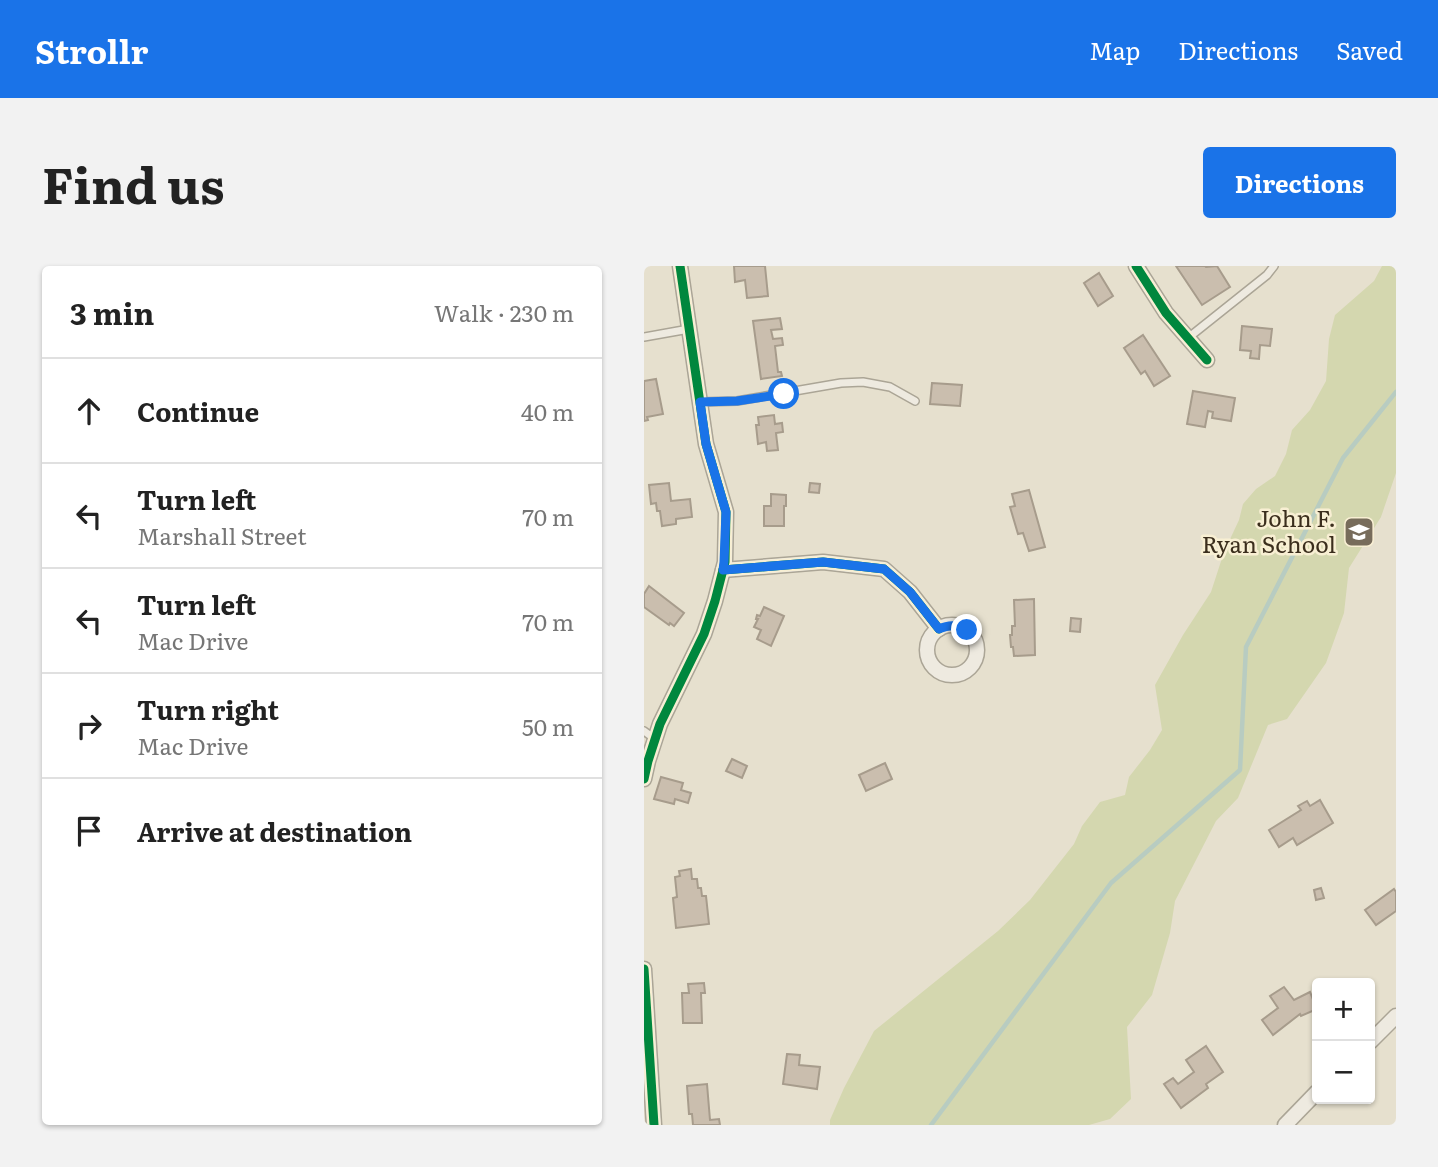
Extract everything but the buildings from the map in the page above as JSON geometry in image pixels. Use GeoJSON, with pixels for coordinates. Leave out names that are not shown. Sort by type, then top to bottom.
{"type":"FeatureCollection","features":[{"type":"Feature","properties":{"kind":"street"},"geometry":{"type":"LineString","coordinates":[[644,779],[650,735],[660,724],[704,634],[724,562],[726,512],[706,444],[680,266]]}},
{"type":"Feature","properties":{"kind":"street"},"geometry":{"type":"LineString","coordinates":[[1136,266],[1166,313],[1207,360]]}},
{"type":"Feature","properties":{"kind":"street"},"geometry":{"type":"LineString","coordinates":[[723,570],[823,562],[884,569],[910,592],[939,629]]}},
{"type":"Feature","properties":{"kind":"street"},"geometry":{"type":"LineString","coordinates":[[644,969],[654,1125]]}},
{"type":"Feature","properties":{"kind":"street"},"geometry":{"type":"LineString","coordinates":[[1371,1041],[1396,1016]]}},
{"type":"Feature","properties":{"kind":"street"},"geometry":{"type":"LineString","coordinates":[[1285,1125],[1312,1097]]}},
{"type":"Feature","properties":{"kind":"lane"},"geometry":{"type":"LineString","coordinates":[[1188,338],[1267,275],[1274,266]]}},
{"type":"Feature","properties":{"kind":"lane"},"geometry":{"type":"LineString","coordinates":[[644,337],[689,328]]}},
{"type":"Feature","properties":{"kind":"lane"},"geometry":{"type":"LineString","coordinates":[[700,402],[737,401],[841,383],[863,382],[890,387],[915,401]]}},
{"type":"Feature","properties":{"kind":"green space"},"geometry":{"type":"Polygon","coordinates":[[[1382,266],[1396,266],[1396,473],[1381,517],[1349,568],[1344,613],[1326,663],[1287,719],[1268,725],[1238,798],[1216,821],[1175,901],[1170,933],[1152,995],[1127,1027],[1131,1099],[1110,1119],[1089,1125],[830,1125],[844,1088],[874,1031],[998,931],[1030,900],[1074,844],[1082,826],[1100,802],[1125,795],[1129,777],[1162,730],[1155,685],[1211,592],[1243,504],[1256,489],[1275,476],[1286,454],[1292,430],[1310,410],[1326,381],[1329,339],[1335,315],[1374,281],[1382,266]]]}},
{"type":"Feature","properties":{"kind":"waterway"},"geometry":{"type":"LineString","coordinates":[[931,1125],[1111,883],[1240,770],[1246,647],[1343,458],[1396,392]]}},
{"type":"Feature","properties":{"kind":"cycle path"},"geometry":{"type":"LineString","coordinates":[[644,779],[660,724],[704,634],[725,562],[726,512],[706,444],[680,266]]}},
{"type":"Feature","properties":{"kind":"cycle path"},"geometry":{"type":"LineString","coordinates":[[1136,266],[1166,313],[1207,360]]}},
{"type":"Feature","properties":{"kind":"cycle path"},"geometry":{"type":"LineString","coordinates":[[723,570],[823,562],[884,569],[910,592],[939,629]]}},
{"type":"Feature","properties":{"kind":"cycle path"},"geometry":{"type":"LineString","coordinates":[[644,969],[654,1125]]}},
{"type":"Feature","properties":{"kind":"place","name":"John F. Ryan School"},"geometry":{"type":"Point","coordinates":[1359,532]}},
{"type":"Feature","properties":{"kind":"route"},"geometry":{"type":"LineString","coordinates":[[784,394],[737,401],[700,402],[706,444],[726,512],[723,570],[823,562],[884,569],[910,592],[939,629],[958,625],[967,630]]}}]}
